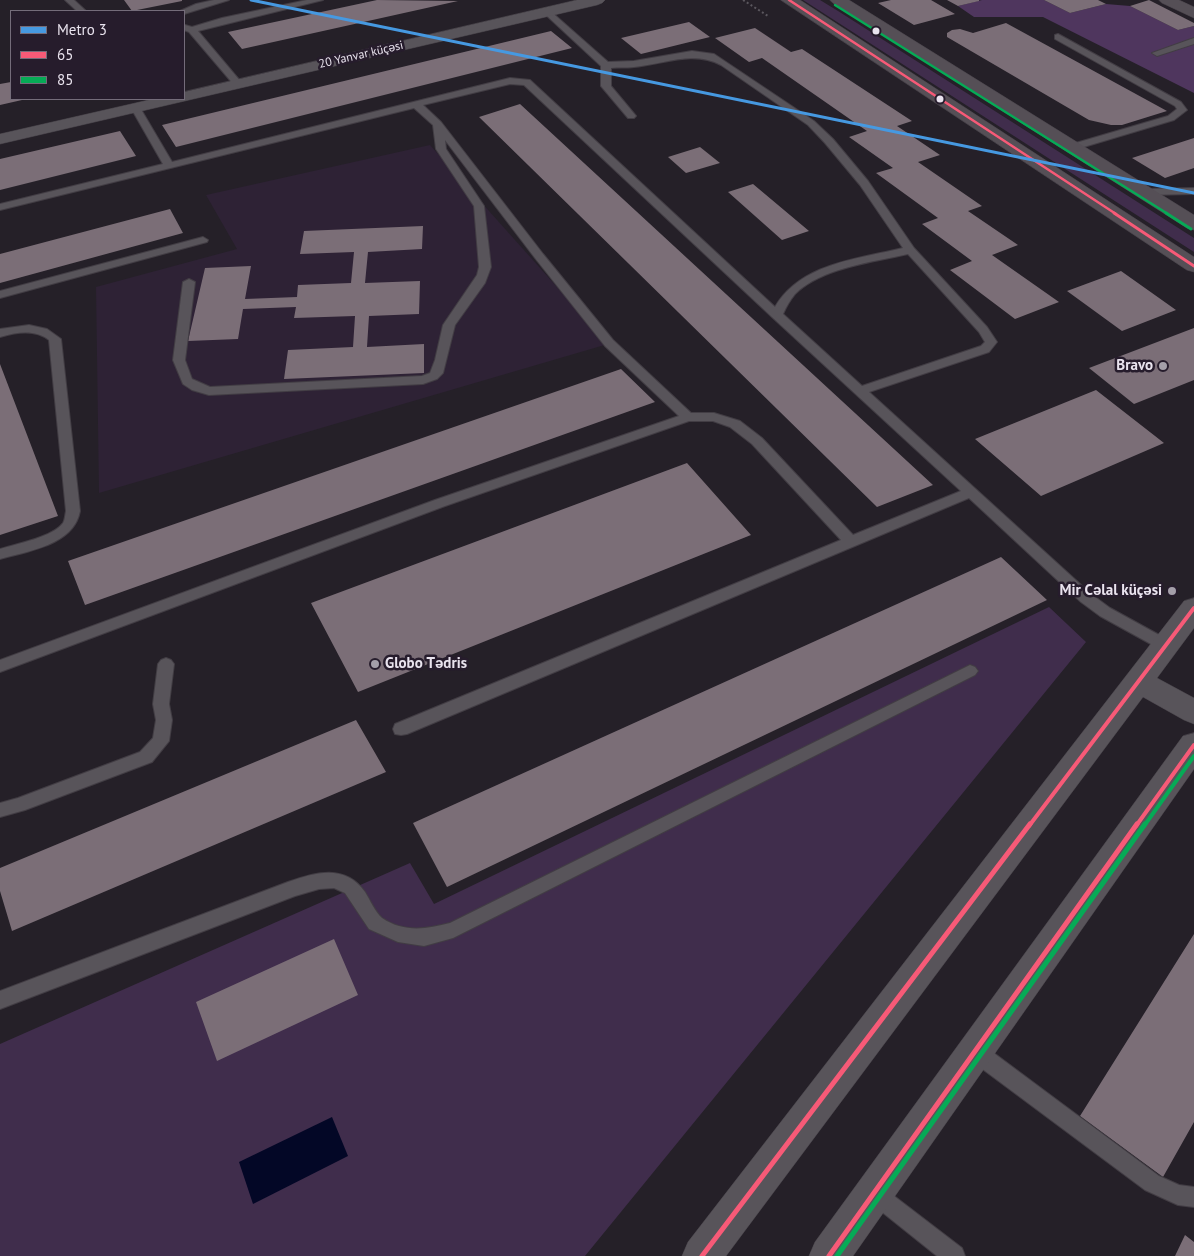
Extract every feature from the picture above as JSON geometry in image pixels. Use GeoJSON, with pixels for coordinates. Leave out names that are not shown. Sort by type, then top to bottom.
{"type":"FeatureCollection","features":[{"type":"Feature","properties":{"kind":"main road"},"geometry":{"type":"LineString","coordinates":[[789,0],[1194,266]]}},
{"type":"Feature","properties":{"kind":"main road"},"geometry":{"type":"LineString","coordinates":[[838,0],[1194,224]]}},
{"type":"Feature","properties":{"kind":"main road"},"geometry":{"type":"LineString","coordinates":[[1167,0],[1194,13]]}},
{"type":"Feature","properties":{"kind":"street","name":"20 Yanvar küçəsi"},"geometry":{"type":"LineString","coordinates":[[185,97],[597,0]]}},
{"type":"Feature","properties":{"kind":"street"},"geometry":{"type":"LineString","coordinates":[[0,139],[172,100]]}},
{"type":"Feature","properties":{"kind":"street"},"geometry":{"type":"LineString","coordinates":[[702,1256],[1194,608]]}},
{"type":"Feature","properties":{"kind":"street"},"geometry":{"type":"LineString","coordinates":[[1139,681],[1194,712]]}},
{"type":"Feature","properties":{"kind":"street"},"geometry":{"type":"LineString","coordinates":[[828,1256],[976,1052],[1194,745]]}},
{"type":"Feature","properties":{"kind":"lane"},"geometry":{"type":"LineString","coordinates":[[69,0],[81,10]]}},
{"type":"Feature","properties":{"kind":"lane"},"geometry":{"type":"LineString","coordinates":[[185,11],[225,0]]}},
{"type":"Feature","properties":{"kind":"lane"},"geometry":{"type":"LineString","coordinates":[[238,84],[188,29],[319,0]]}},
{"type":"Feature","properties":{"kind":"lane"},"geometry":{"type":"LineString","coordinates":[[548,12],[606,65],[634,64],[692,54],[711,56],[811,123],[864,182],[910,250],[983,330],[991,342],[985,349],[860,391]]}},
{"type":"Feature","properties":{"kind":"lane"},"geometry":{"type":"LineString","coordinates":[[1058,37],[1178,104],[1182,110],[1171,118],[1073,147]]}},
{"type":"Feature","properties":{"kind":"lane"},"geometry":{"type":"LineString","coordinates":[[1157,53],[1194,41]]}},
{"type":"Feature","properties":{"kind":"lane"},"geometry":{"type":"LineString","coordinates":[[606,65],[606,86],[631,116]]}},
{"type":"Feature","properties":{"kind":"lane"},"geometry":{"type":"LineString","coordinates":[[0,207],[510,81],[520,80],[526,82],[776,315],[1086,598],[1105,612],[1165,645]]}},
{"type":"Feature","properties":{"kind":"lane"},"geometry":{"type":"LineString","coordinates":[[418,105],[438,124],[539,256],[609,343],[688,417]]}},
{"type":"Feature","properties":{"kind":"lane"},"geometry":{"type":"LineString","coordinates":[[136,108],[169,166]]}},
{"type":"Feature","properties":{"kind":"lane"},"geometry":{"type":"LineString","coordinates":[[189,282],[178,360],[187,381],[196,388],[209,392],[423,380],[434,377],[439,371],[445,334],[454,313],[475,290],[484,276],[479,206],[441,149],[438,124]]}},
{"type":"Feature","properties":{"kind":"lane"},"geometry":{"type":"LineString","coordinates":[[1145,192],[1194,191]]}},
{"type":"Feature","properties":{"kind":"lane"},"geometry":{"type":"LineString","coordinates":[[0,295],[203,240]]}},
{"type":"Feature","properties":{"kind":"lane"},"geometry":{"type":"LineString","coordinates":[[776,315],[792,291],[805,281],[835,269],[910,250]]}},
{"type":"Feature","properties":{"kind":"lane"},"geometry":{"type":"LineString","coordinates":[[0,333],[26,329],[47,332],[55,339],[73,511],[67,528],[49,537],[0,554]]}},
{"type":"Feature","properties":{"kind":"lane"},"geometry":{"type":"LineString","coordinates":[[0,666],[440,503],[688,417],[714,417],[735,424],[758,440],[852,543]]}},
{"type":"Feature","properties":{"kind":"lane"},"geometry":{"type":"LineString","coordinates":[[401,729],[777,571],[852,543],[971,492]]}},
{"type":"Feature","properties":{"kind":"lane"},"geometry":{"type":"LineString","coordinates":[[0,810],[19,805],[146,757],[161,741],[164,720],[161,704],[166,664]]}},
{"type":"Feature","properties":{"kind":"lane"},"geometry":{"type":"LineString","coordinates":[[0,998],[294,888],[319,881],[335,880],[351,887],[375,923],[398,934],[424,938],[453,930],[535,891],[970,671]]}},
{"type":"Feature","properties":{"kind":"lane"},"geometry":{"type":"LineString","coordinates":[[976,1052],[1152,1183],[1178,1195],[1194,1197]]}},
{"type":"Feature","properties":{"kind":"lane"},"geometry":{"type":"LineString","coordinates":[[874,1193],[954,1256]]}},
{"type":"Feature","properties":{"kind":"path"},"geometry":{"type":"LineString","coordinates":[[743,0],[773,20]]}},
{"type":"Feature","properties":{"kind":"shaded area"},"geometry":{"type":"Polygon","coordinates":[[[803,0],[820,0],[1194,238],[1194,252],[803,0]]]}},
{"type":"Feature","properties":{"kind":"shaded area"},"geometry":{"type":"Polygon","coordinates":[[[982,0],[1044,0],[1070,13],[1106,4],[1130,6],[1178,30],[1194,26],[1194,93],[1043,17],[974,17],[958,6],[982,0]]]}},
{"type":"Feature","properties":{"kind":"shaded area"},"geometry":{"type":"Polygon","coordinates":[[[430,145],[608,344],[99,493],[96,287],[237,249],[206,195],[430,145]]]}},
{"type":"Feature","properties":{"kind":"shaded area"},"geometry":{"type":"Polygon","coordinates":[[[1049,607],[1086,642],[585,1256],[0,1256],[0,1044],[410,863],[434,904],[1049,607]]]}},
{"type":"Feature","properties":{"kind":"water"},"geometry":{"type":"Polygon","coordinates":[[[332,1117],[348,1156],[253,1204],[239,1162],[332,1117]]]}},
{"type":"Feature","properties":{"kind":"building"},"geometry":{"type":"Polygon","coordinates":[[[124,0],[182,0],[137,10],[131,10],[124,0]]]}},
{"type":"Feature","properties":{"kind":"building"},"geometry":{"type":"Polygon","coordinates":[[[377,0],[458,1],[242,49],[228,32],[377,0]]]}},
{"type":"Feature","properties":{"kind":"building"},"geometry":{"type":"Polygon","coordinates":[[[891,0],[931,0],[955,14],[914,25],[878,3],[891,0]]]}},
{"type":"Feature","properties":{"kind":"building"},"geometry":{"type":"Polygon","coordinates":[[[947,0],[979,0],[979,1],[958,6],[947,0]]]}},
{"type":"Feature","properties":{"kind":"building"},"geometry":{"type":"Polygon","coordinates":[[[1044,0],[1098,0],[1106,4],[1070,13],[1044,0]]]}},
{"type":"Feature","properties":{"kind":"building"},"geometry":{"type":"Polygon","coordinates":[[[1149,0],[1194,23],[1194,26],[1178,30],[1130,6],[1149,0]]]}},
{"type":"Feature","properties":{"kind":"building"},"geometry":{"type":"Polygon","coordinates":[[[689,22],[710,37],[641,54],[621,38],[689,22]]]}},
{"type":"Feature","properties":{"kind":"building"},"geometry":{"type":"Polygon","coordinates":[[[1006,23],[1167,111],[1122,125],[1111,125],[1089,120],[947,37],[947,33],[952,30],[960,29],[973,33],[1006,23]]]}},
{"type":"Feature","properties":{"kind":"building"},"geometry":{"type":"Polygon","coordinates":[[[755,28],[791,52],[802,49],[912,121],[897,126],[940,155],[918,162],[982,206],[968,211],[1018,245],[992,255],[1059,302],[1015,319],[950,270],[972,261],[922,224],[938,218],[876,173],[893,168],[849,137],[867,131],[762,58],[749,62],[715,38],[755,28]]]}},
{"type":"Feature","properties":{"kind":"building"},"geometry":{"type":"Polygon","coordinates":[[[551,31],[572,48],[176,147],[162,125],[551,31]]]}},
{"type":"Feature","properties":{"kind":"building"},"geometry":{"type":"Polygon","coordinates":[[[10,82],[10,100],[22,100],[0,105],[0,84],[10,82]]]}},
{"type":"Feature","properties":{"kind":"building"},"geometry":{"type":"Polygon","coordinates":[[[520,104],[933,485],[877,507],[479,117],[520,104]]]}},
{"type":"Feature","properties":{"kind":"building"},"geometry":{"type":"Polygon","coordinates":[[[120,131],[136,156],[0,190],[0,159],[120,131]]]}},
{"type":"Feature","properties":{"kind":"building"},"geometry":{"type":"Polygon","coordinates":[[[1194,138],[1194,168],[1165,178],[1132,158],[1194,138]]]}},
{"type":"Feature","properties":{"kind":"building"},"geometry":{"type":"Polygon","coordinates":[[[700,147],[720,163],[686,173],[668,157],[700,147]]]}},
{"type":"Feature","properties":{"kind":"building"},"geometry":{"type":"Polygon","coordinates":[[[753,184],[809,231],[782,240],[728,192],[753,184]]]}},
{"type":"Feature","properties":{"kind":"building"},"geometry":{"type":"Polygon","coordinates":[[[170,209],[183,233],[0,283],[0,254],[170,209]]]}},
{"type":"Feature","properties":{"kind":"building"},"geometry":{"type":"Polygon","coordinates":[[[423,226],[422,249],[368,252],[365,283],[420,281],[419,314],[369,316],[367,347],[424,344],[424,373],[284,379],[288,350],[353,347],[355,316],[294,318],[296,307],[243,309],[238,339],[188,341],[205,268],[251,266],[245,299],[297,297],[298,285],[351,283],[354,252],[300,254],[304,231],[423,226]]]}},
{"type":"Feature","properties":{"kind":"building"},"geometry":{"type":"Polygon","coordinates":[[[1121,271],[1176,310],[1122,331],[1067,291],[1121,271]]]}},
{"type":"Feature","properties":{"kind":"building"},"geometry":{"type":"Polygon","coordinates":[[[1194,328],[1194,380],[1134,404],[1089,368],[1194,328]]]}},
{"type":"Feature","properties":{"kind":"building"},"geometry":{"type":"Polygon","coordinates":[[[0,364],[58,516],[0,535],[0,364]]]}},
{"type":"Feature","properties":{"kind":"building"},"geometry":{"type":"Polygon","coordinates":[[[621,369],[655,402],[85,605],[68,561],[621,369]]]}},
{"type":"Feature","properties":{"kind":"building"},"geometry":{"type":"Polygon","coordinates":[[[1096,390],[1164,443],[1041,496],[975,439],[1096,390]]]}},
{"type":"Feature","properties":{"kind":"building"},"geometry":{"type":"Polygon","coordinates":[[[687,463],[751,535],[358,692],[311,603],[687,463]]]}},
{"type":"Feature","properties":{"kind":"building"},"geometry":{"type":"Polygon","coordinates":[[[1001,557],[1047,600],[447,887],[413,823],[1001,557]]]}},
{"type":"Feature","properties":{"kind":"building"},"geometry":{"type":"Polygon","coordinates":[[[356,720],[386,772],[12,931],[0,891],[0,868],[356,720]]]}},
{"type":"Feature","properties":{"kind":"building"},"geometry":{"type":"Polygon","coordinates":[[[1194,934],[1194,1122],[1163,1177],[1080,1116],[1194,934]]]}},
{"type":"Feature","properties":{"kind":"building"},"geometry":{"type":"Polygon","coordinates":[[[334,939],[358,995],[217,1061],[196,1002],[334,939]]]}},
{"type":"Feature","properties":{"kind":"building"},"geometry":{"type":"Polygon","coordinates":[[[1185,1235],[1194,1242],[1194,1256],[1175,1256],[1185,1235]]]}},
{"type":"Feature","properties":{"kind":"metro line","name":"3"},"geometry":{"type":"LineString","coordinates":[[251,0],[1194,193]]}},
{"type":"Feature","properties":{"kind":"transit line","name":"65"},"geometry":{"type":"LineString","coordinates":[[789,0],[1194,266]]}},
{"type":"Feature","properties":{"kind":"transit line","name":"85"},"geometry":{"type":"LineString","coordinates":[[835,5],[1191,229]]}},
{"type":"Feature","properties":{"kind":"transit line","name":"65"},"geometry":{"type":"LineString","coordinates":[[702,1256],[1194,608]]}},
{"type":"Feature","properties":{"kind":"transit line","name":"65"},"geometry":{"type":"LineString","coordinates":[[829,1256],[1194,745]]}},
{"type":"Feature","properties":{"kind":"transit line","name":"85"},"geometry":{"type":"LineString","coordinates":[[837,1256],[1194,756]]}},
{"type":"Feature","properties":{"kind":"place","name":"Bravo"},"geometry":{"type":"Point","coordinates":[1163,366]}},
{"type":"Feature","properties":{"kind":"place","name":"Mir Cəlal küçəsi"},"geometry":{"type":"Point","coordinates":[1172,591]}},
{"type":"Feature","properties":{"kind":"place","name":"Globo Tədris"},"geometry":{"type":"Point","coordinates":[375,664]}}]}
